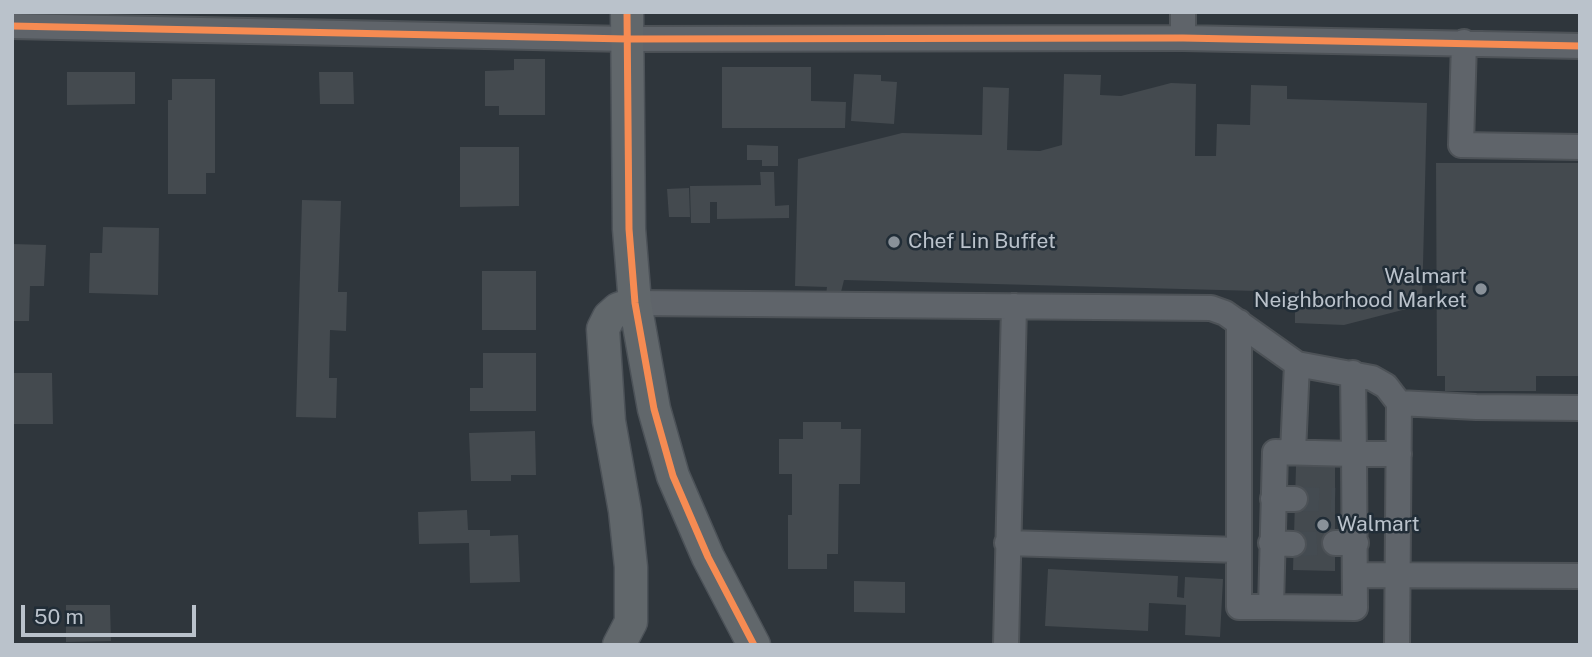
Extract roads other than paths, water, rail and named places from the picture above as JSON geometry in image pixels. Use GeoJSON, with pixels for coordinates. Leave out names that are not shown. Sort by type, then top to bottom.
{"type":"FeatureCollection","features":[{"type":"Feature","properties":{"kind":"main road"},"geometry":{"type":"LineString","coordinates":[[627,26],[629,229],[635,303],[654,409],[673,476],[708,557],[754,645]]}},
{"type":"Feature","properties":{"kind":"main road"},"geometry":{"type":"LineString","coordinates":[[618,645],[631,622],[631,567],[625,511],[609,421],[603,328],[609,317],[618,309],[635,303]]}},
{"type":"Feature","properties":{"kind":"street"},"geometry":{"type":"LineString","coordinates":[[1183,12],[1183,38]]}},
{"type":"Feature","properties":{"kind":"street"},"geometry":{"type":"LineString","coordinates":[[12,26],[627,26],[1580,46]]}},
{"type":"Feature","properties":{"kind":"street"},"geometry":{"type":"LineString","coordinates":[[1464,42],[1461,145],[1580,147]]}},
{"type":"Feature","properties":{"kind":"street"},"geometry":{"type":"LineString","coordinates":[[635,303],[1211,308],[1225,313],[1297,364],[1372,378],[1385,386],[1399,403],[1397,645]]}},
{"type":"Feature","properties":{"kind":"street"},"geometry":{"type":"LineString","coordinates":[[1006,645],[1014,306]]}},
{"type":"Feature","properties":{"kind":"street"},"geometry":{"type":"LineString","coordinates":[[1239,323],[1239,607],[1355,608],[1355,575],[1345,543],[1345,500],[1354,454],[1353,373]]}},
{"type":"Feature","properties":{"kind":"street"},"geometry":{"type":"LineString","coordinates":[[1293,453],[1297,364]]}},
{"type":"Feature","properties":{"kind":"street"},"geometry":{"type":"LineString","coordinates":[[1399,403],[1580,408]]}},
{"type":"Feature","properties":{"kind":"street"},"geometry":{"type":"LineString","coordinates":[[1271,607],[1282,543],[1284,499],[1275,452],[1399,454]]}},
{"type":"Feature","properties":{"kind":"street"},"geometry":{"type":"LineString","coordinates":[[1007,543],[1239,550]]}},
{"type":"Feature","properties":{"kind":"street"},"geometry":{"type":"LineString","coordinates":[[1355,575],[1580,576]]}},
{"type":"Feature","properties":{"kind":"tunnel"},"geometry":{"type":"LineString","coordinates":[[1295,499],[1335,500]]}},
{"type":"Feature","properties":{"kind":"tunnel"},"geometry":{"type":"LineString","coordinates":[[1293,544],[1335,543]]}},
{"type":"Feature","properties":{"kind":"place","name":"Chef Lin Buffet"},"geometry":{"type":"Point","coordinates":[894,242]}},
{"type":"Feature","properties":{"kind":"place","name":"Walmart Neighborhood Market"},"geometry":{"type":"Point","coordinates":[1481,289]}},
{"type":"Feature","properties":{"kind":"place","name":"Walmart"},"geometry":{"type":"Point","coordinates":[1323,525]}}]}
